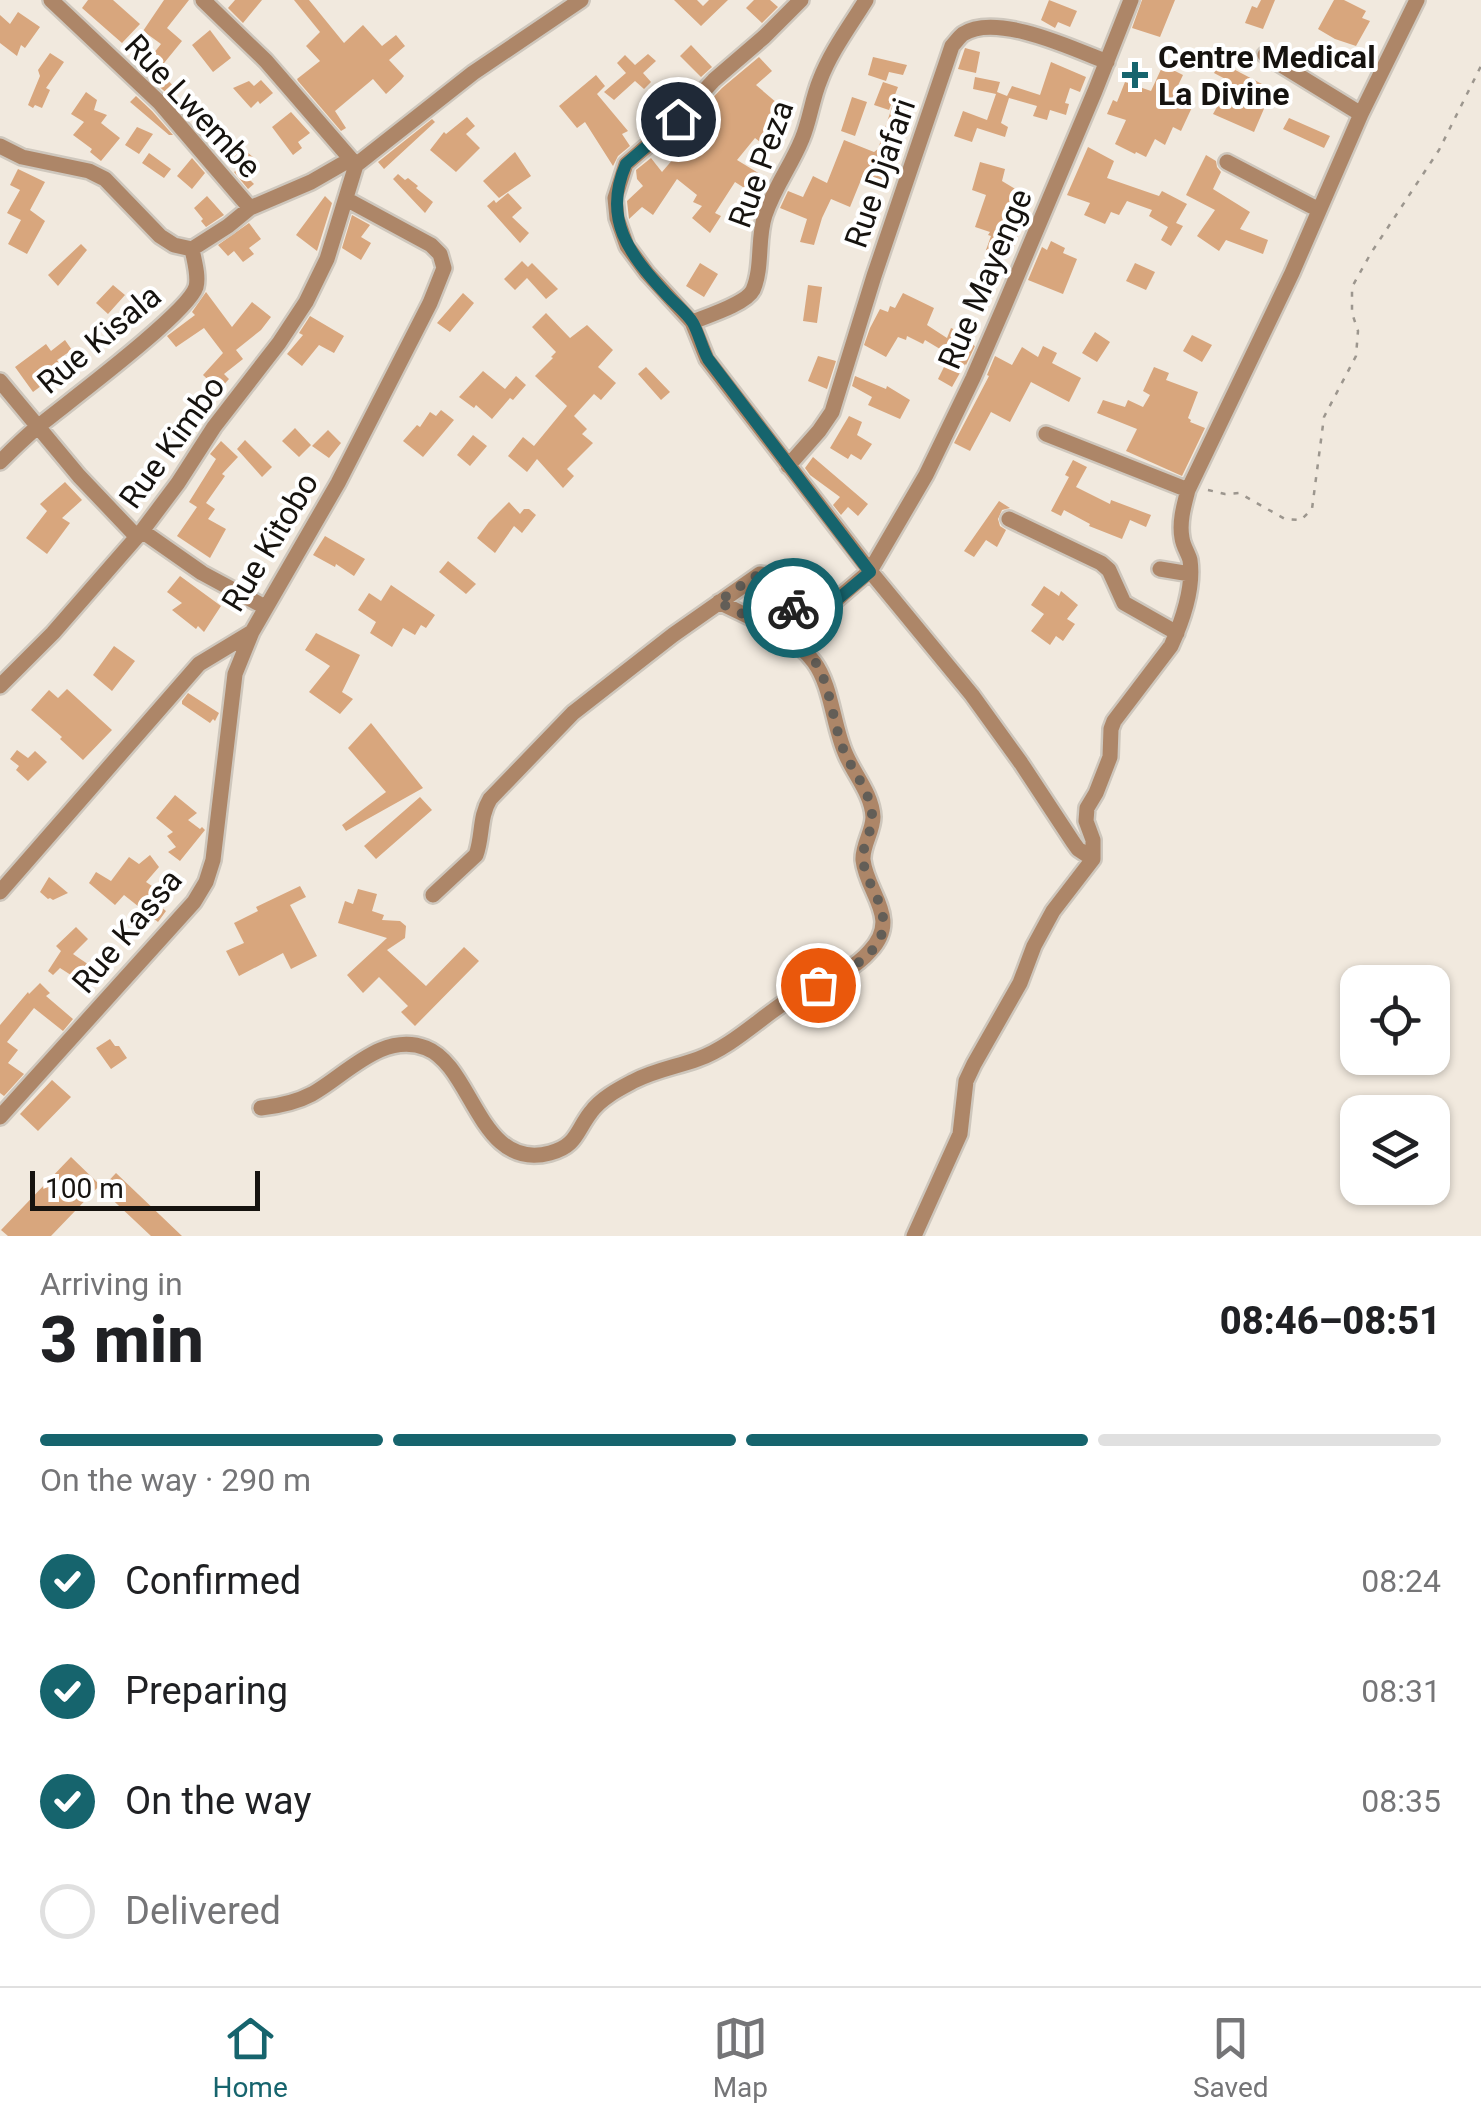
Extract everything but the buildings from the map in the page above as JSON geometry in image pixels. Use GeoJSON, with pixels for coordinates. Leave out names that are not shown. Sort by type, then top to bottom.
{"type":"FeatureCollection","features":[{"type":"Feature","properties":{"kind":"street","name":"Rue Lwembe"},"geometry":{"type":"LineString","coordinates":[[51,0],[160,103],[250,208]]}},
{"type":"Feature","properties":{"kind":"street"},"geometry":{"type":"LineString","coordinates":[[67,13],[79,0]]}},
{"type":"Feature","properties":{"kind":"street"},"geometry":{"type":"LineString","coordinates":[[202,0],[266,61],[354,162]]}},
{"type":"Feature","properties":{"kind":"street"},"geometry":{"type":"LineString","coordinates":[[0,146],[22,157],[90,170],[106,179],[167,241],[192,249],[250,208],[354,162],[581,0]]}},
{"type":"Feature","properties":{"kind":"street"},"geometry":{"type":"LineString","coordinates":[[801,0],[626,164],[615,198],[617,218],[628,246],[647,273],[692,322],[708,359],[870,572],[972,696],[1078,849],[1093,858]]}},
{"type":"Feature","properties":{"kind":"street","name":"Rue Peza"},"geometry":{"type":"LineString","coordinates":[[692,322],[746,299],[752,292],[762,223],[769,203],[804,135],[831,56],[866,0]]}},
{"type":"Feature","properties":{"kind":"street","name":"Rue Mayenge"},"geometry":{"type":"LineString","coordinates":[[718,602],[753,577],[764,574],[802,620],[808,621],[870,572],[926,475],[973,378],[1131,0]]}},
{"type":"Feature","properties":{"kind":"street"},"geometry":{"type":"LineString","coordinates":[[914,1236],[960,1134],[966,1081],[974,1064],[1020,983],[1053,911],[1093,858],[1094,840],[1086,821],[1087,808],[1110,757],[1111,729],[1177,633],[1190,574],[1190,560],[1182,538],[1182,512],[1188,490],[1417,0]]}},
{"type":"Feature","properties":{"kind":"street","name":"Rue Djafari"},"geometry":{"type":"LineString","coordinates":[[788,466],[832,412],[952,46],[963,34],[982,28],[1012,28],[1107,62]]}},
{"type":"Feature","properties":{"kind":"street"},"geometry":{"type":"LineString","coordinates":[[1265,56],[1361,114]]}},
{"type":"Feature","properties":{"kind":"street","name":"Rue Kimbo"},"geometry":{"type":"LineString","coordinates":[[0,381],[37,427],[139,534],[306,302],[326,260],[354,162]]}},
{"type":"Feature","properties":{"kind":"street"},"geometry":{"type":"LineString","coordinates":[[1227,162],[1319,210]]}},
{"type":"Feature","properties":{"kind":"street","name":"Rue Kitobo"},"geometry":{"type":"LineString","coordinates":[[0,892],[198,664],[252,632],[366,430],[430,304],[444,268],[440,254],[431,245],[346,198]]}},
{"type":"Feature","properties":{"kind":"street","name":"Rue Kisala"},"geometry":{"type":"LineString","coordinates":[[0,462],[161,326],[195,290],[192,249]]}},
{"type":"Feature","properties":{"kind":"street"},"geometry":{"type":"LineString","coordinates":[[1046,434],[1188,490]]}},
{"type":"Feature","properties":{"kind":"street"},"geometry":{"type":"LineString","coordinates":[[1008,519],[1101,563],[1124,603],[1177,633]]}},
{"type":"Feature","properties":{"kind":"street"},"geometry":{"type":"LineString","coordinates":[[0,686],[54,632],[139,534],[265,607]]}},
{"type":"Feature","properties":{"kind":"street"},"geometry":{"type":"LineString","coordinates":[[1160,569],[1190,574]]}},
{"type":"Feature","properties":{"kind":"street"},"geometry":{"type":"LineString","coordinates":[[261,1108],[286,1105],[312,1094],[360,1060],[389,1046],[426,1048],[443,1060],[494,1136],[507,1148],[523,1154],[546,1154],[567,1147],[591,1112],[606,1098],[655,1070],[700,1059],[797,994],[839,976],[882,936],[884,918],[862,856],[873,819],[869,799],[844,752],[816,663],[804,650],[768,627],[718,602],[573,713],[490,799],[483,811],[476,855],[434,895]]}},
{"type":"Feature","properties":{"kind":"street","name":"Rue Kassa"},"geometry":{"type":"LineString","coordinates":[[0,1116],[194,902],[206,882],[213,860],[235,674],[252,632]]}},
{"type":"Feature","properties":{"kind":"path"},"geometry":{"type":"LineString","coordinates":[[1188,490],[1200,487],[1225,494],[1240,493],[1284,519],[1300,520],[1312,509],[1324,417],[1356,356],[1358,331],[1352,313],[1352,287],[1439,150],[1481,66]]}},
{"type":"Feature","properties":{"kind":"way so far"},"geometry":{"type":"LineString","coordinates":[[793,608],[764,574],[753,577],[718,602],[768,627],[804,650],[816,663],[844,752],[869,799],[873,819],[862,856],[884,918],[882,936],[860,960],[839,976],[818,985]]}},
{"type":"Feature","properties":{"kind":"place","name":"Centre Medical La Divine"},"geometry":{"type":"Point","coordinates":[1135,75]}},
{"type":"Feature","properties":{"kind":"route"},"geometry":{"type":"LineString","coordinates":[[678,119],[626,164],[622,174],[615,198],[617,218],[628,246],[692,322],[708,359],[870,572],[814,619],[802,620],[793,608]]}}]}
